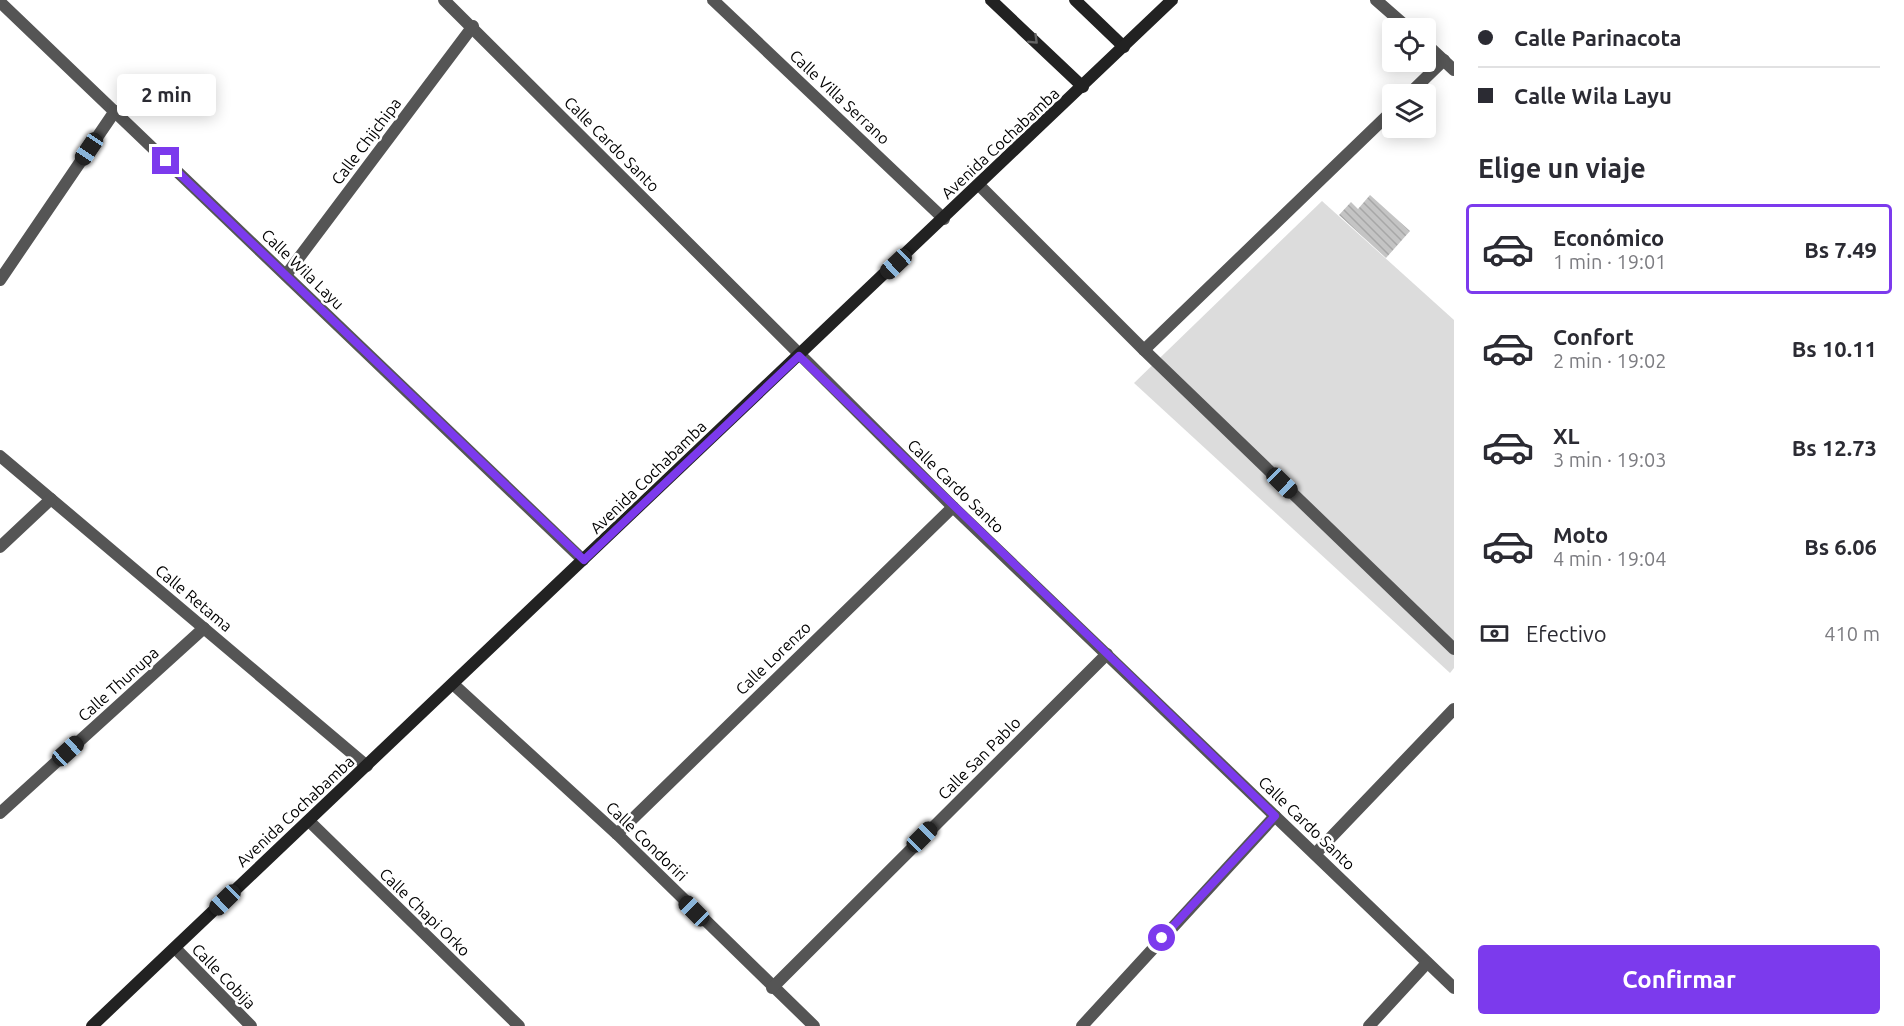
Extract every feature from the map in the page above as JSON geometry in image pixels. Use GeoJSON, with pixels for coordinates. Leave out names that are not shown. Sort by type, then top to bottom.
{"type":"FeatureCollection","features":[{"type":"Feature","properties":{"kind":"main road"},"geometry":{"type":"LineString","coordinates":[[991,0],[1083,87]]}},
{"type":"Feature","properties":{"kind":"main road"},"geometry":{"type":"LineString","coordinates":[[1075,0],[1124,47]]}},
{"type":"Feature","properties":{"kind":"main road","name":"Avenida Cochabamba"},"geometry":{"type":"LineString","coordinates":[[92,1026],[1172,0]]}},
{"type":"Feature","properties":{"kind":"street","name":"Calle Cardo Santo"},"geometry":{"type":"LineString","coordinates":[[444,0],[953,507],[1454,988]]}},
{"type":"Feature","properties":{"kind":"street","name":"Calle Villa Serrano"},"geometry":{"type":"LineString","coordinates":[[713,0],[944,219]]}},
{"type":"Feature","properties":{"kind":"street"},"geometry":{"type":"LineString","coordinates":[[1376,0],[1397,18]]}},
{"type":"Feature","properties":{"kind":"street","name":"Calle Wila Layu"},"geometry":{"type":"LineString","coordinates":[[0,2],[584,560]]}},
{"type":"Feature","properties":{"kind":"street","name":"Calle Chijchipa"},"geometry":{"type":"LineString","coordinates":[[286,275],[472,26]]}},
{"type":"Feature","properties":{"kind":"street"},"geometry":{"type":"LineString","coordinates":[[1436,53],[1454,69]]}},
{"type":"Feature","properties":{"kind":"street"},"geometry":{"type":"LineString","coordinates":[[1419,84],[1444,60]]}},
{"type":"Feature","properties":{"kind":"street"},"geometry":{"type":"LineString","coordinates":[[0,280],[114,111]]}},
{"type":"Feature","properties":{"kind":"street"},"geometry":{"type":"LineString","coordinates":[[1144,350],[1382,121]]}},
{"type":"Feature","properties":{"kind":"street"},"geometry":{"type":"LineString","coordinates":[[979,185],[1144,350],[1454,649]]}},
{"type":"Feature","properties":{"kind":"street","name":"Calle Retama"},"geometry":{"type":"LineString","coordinates":[[0,456],[367,766]]}},
{"type":"Feature","properties":{"kind":"street"},"geometry":{"type":"LineString","coordinates":[[0,547],[51,499]]}},
{"type":"Feature","properties":{"kind":"street","name":"Calle Lorenzo"},"geometry":{"type":"LineString","coordinates":[[617,834],[953,507]]}},
{"type":"Feature","properties":{"kind":"street","name":"Calle Thunupa"},"geometry":{"type":"LineString","coordinates":[[0,813],[204,628]]}},
{"type":"Feature","properties":{"kind":"street","name":"Calle San Pablo"},"geometry":{"type":"LineString","coordinates":[[772,988],[1107,654]]}},
{"type":"Feature","properties":{"kind":"street","name":"Calle Condoriri"},"geometry":{"type":"LineString","coordinates":[[453,684],[617,834],[772,988],[814,1026]]}},
{"type":"Feature","properties":{"kind":"street"},"geometry":{"type":"LineString","coordinates":[[1315,854],[1454,709]]}},
{"type":"Feature","properties":{"kind":"street"},"geometry":{"type":"LineString","coordinates":[[1082,1026],[1275,816]]}},
{"type":"Feature","properties":{"kind":"street","name":"Calle Chapi Orko"},"geometry":{"type":"LineString","coordinates":[[309,821],[519,1026]]}},
{"type":"Feature","properties":{"kind":"street","name":"Calle Cobija"},"geometry":{"type":"LineString","coordinates":[[175,948],[251,1026]]}},
{"type":"Feature","properties":{"kind":"street"},"geometry":{"type":"LineString","coordinates":[[1369,1026],[1427,963]]}},
{"type":"Feature","properties":{"kind":"shaded area"},"geometry":{"type":"Polygon","coordinates":[[[1322,201],[1454,320],[1454,668],[1450,673],[1134,383],[1322,201]]]}},
{"type":"Feature","properties":{"kind":"building"},"geometry":{"type":"Polygon","coordinates":[[[1370,195],[1410,231],[1386,258],[1339,215],[1351,202],[1358,209],[1370,195]]]}},
{"type":"Feature","properties":{"kind":"route"},"geometry":{"type":"LineString","coordinates":[[166,161],[584,560],[799,356],[1275,816],[1162,938]]}}]}
